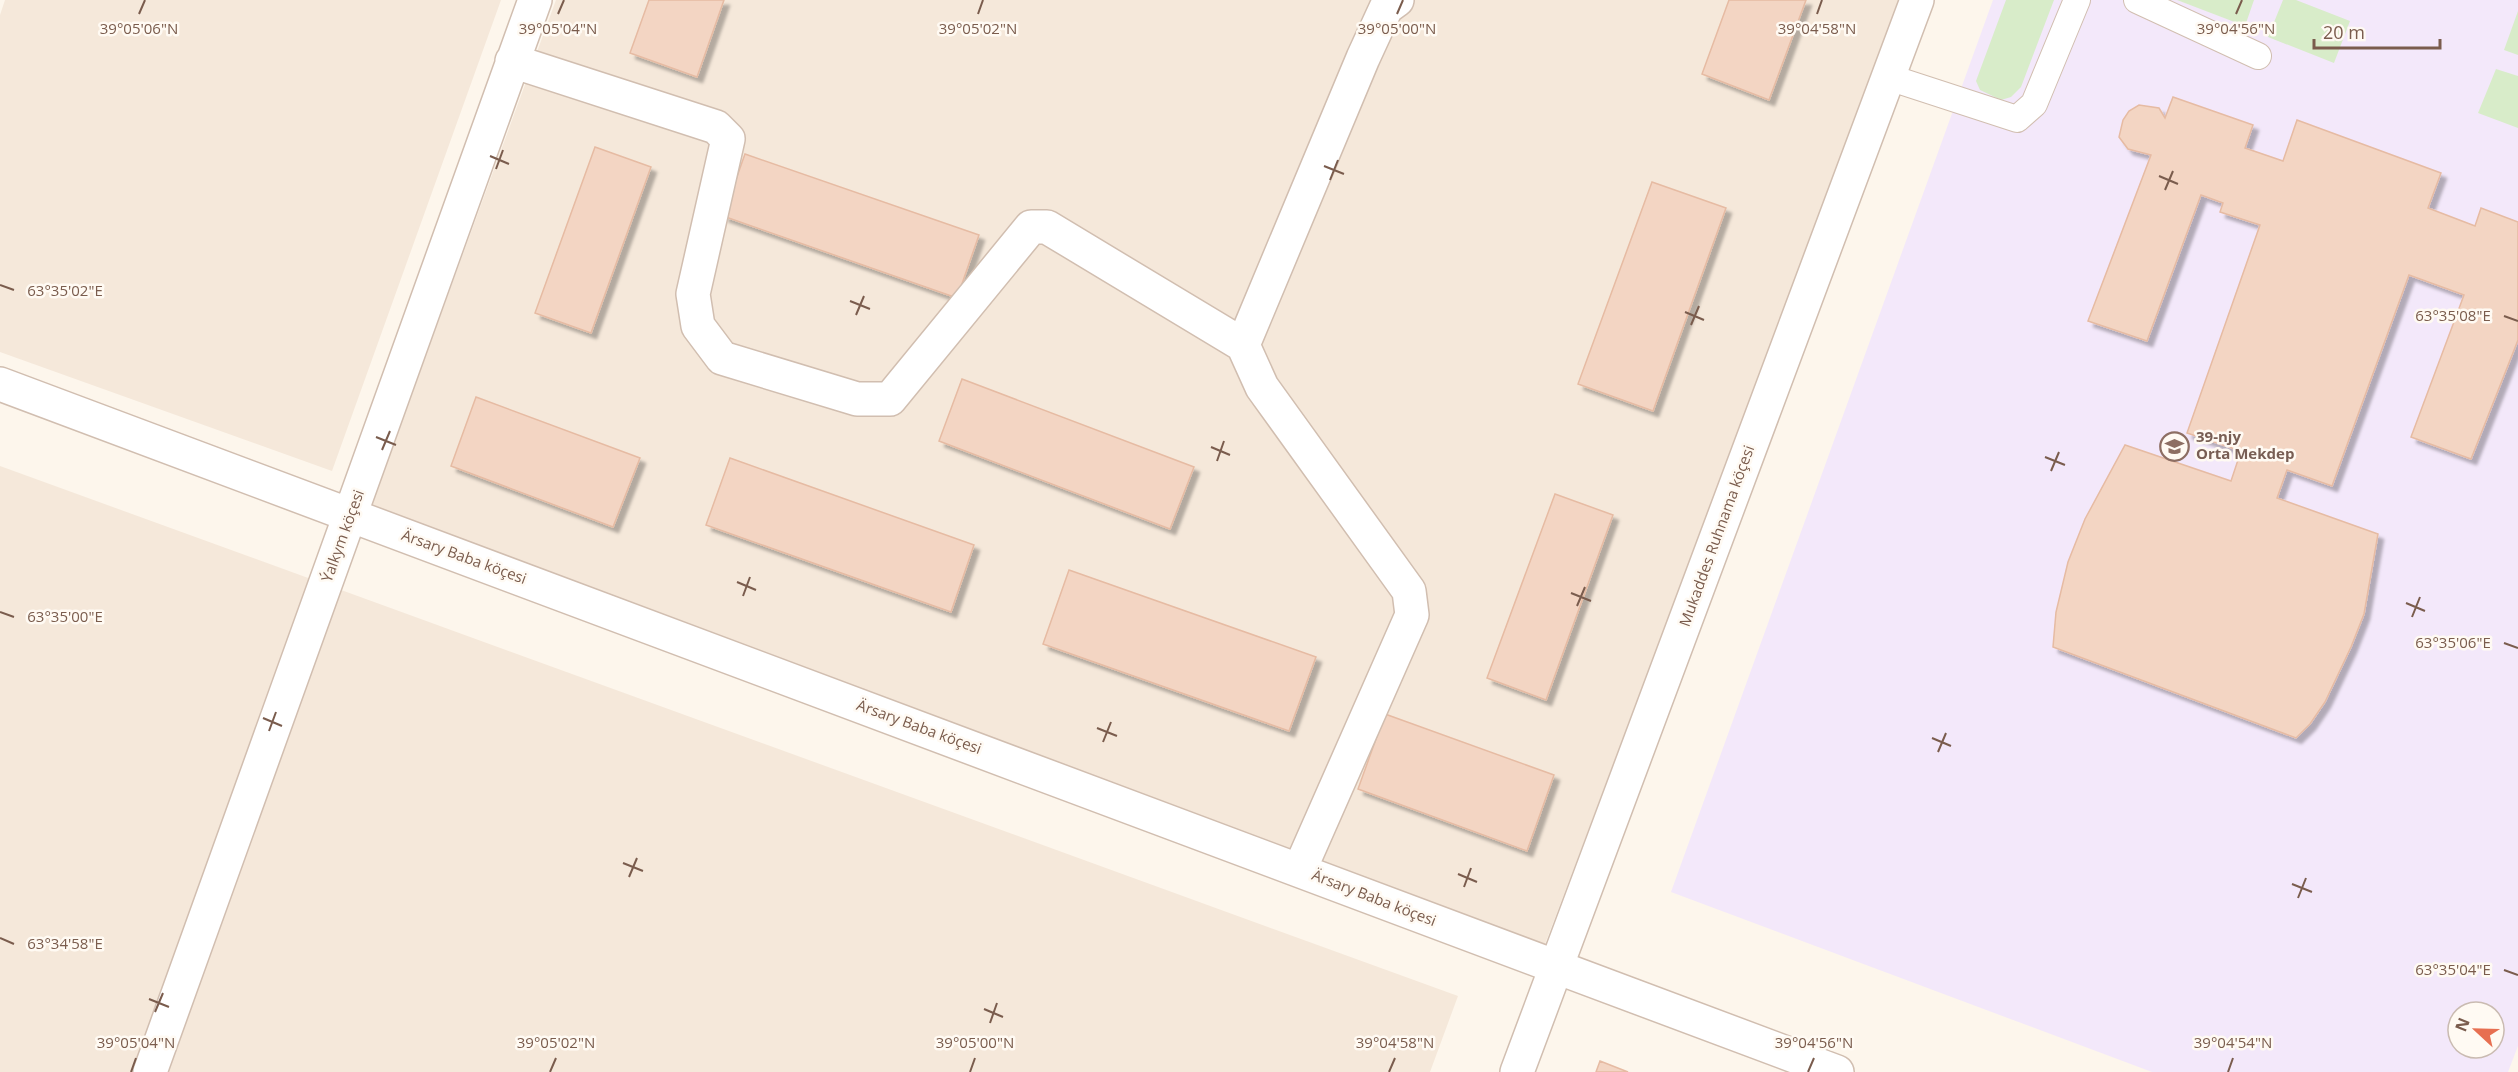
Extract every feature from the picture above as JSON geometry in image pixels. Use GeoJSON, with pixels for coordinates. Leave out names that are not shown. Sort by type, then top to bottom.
{"type":"FeatureCollection","features":[{"type":"Feature","properties":{"kind":"street","name":"Ýalkym köçesi"},"geometry":{"type":"LineString","coordinates":[[150,1072],[535,0]]}},
{"type":"Feature","properties":{"kind":"street","name":"Mukaddes Ruhnama köçesi"},"geometry":{"type":"LineString","coordinates":[[1517,1072],[1917,0]]}},
{"type":"Feature","properties":{"kind":"street"},"geometry":{"type":"LineString","coordinates":[[1243,345],[1382,3]]}},
{"type":"Feature","properties":{"kind":"street"},"geometry":{"type":"LineString","coordinates":[[512,62],[716,127],[728,139],[693,294],[699,326],[722,358],[857,399],[890,399],[1031,226],[1047,227],[1243,345],[1262,387],[1409,591],[1412,615],[1300,869]]}},
{"type":"Feature","properties":{"kind":"street","name":"Ärsary Baba köçesi"},"geometry":{"type":"LineString","coordinates":[[0,384],[1837,1072]]}},
{"type":"Feature","properties":{"kind":"lane"},"geometry":{"type":"LineString","coordinates":[[1888,77],[2017,119],[2034,105],[2078,0]]}},
{"type":"Feature","properties":{"kind":"lane"},"geometry":{"type":"LineString","coordinates":[[2138,0],[2258,56]]}},
{"type":"Feature","properties":{"kind":"shaded area"},"geometry":{"type":"Polygon","coordinates":[[[5,0],[501,0],[332,471],[0,352],[0,15],[5,0]]]}},
{"type":"Feature","properties":{"kind":"shaded area"},"geometry":{"type":"Polygon","coordinates":[[[556,0],[1904,0],[1545,944],[370,508],[556,0]]]}},
{"type":"Feature","properties":{"kind":"shaded area","name":"39-njy Orta Mekdep"},"geometry":{"type":"Polygon","coordinates":[[[1993,0],[2518,0],[2518,1046],[2508,1072],[2152,1072],[1671,892],[1993,0]]]}},
{"type":"Feature","properties":{"kind":"shaded area"},"geometry":{"type":"Polygon","coordinates":[[[0,466],[1458,996],[1430,1072],[0,1072],[0,466]]]}},
{"type":"Feature","properties":{"kind":"green space"},"geometry":{"type":"Polygon","coordinates":[[[2006,0],[2054,0],[2021,87],[2011,97],[2001,100],[1980,90],[1976,81],[2006,0]]]}},
{"type":"Feature","properties":{"kind":"green space"},"geometry":{"type":"Polygon","coordinates":[[[2177,0],[2254,0],[2245,26],[2177,0]]]}},
{"type":"Feature","properties":{"kind":"green space"},"geometry":{"type":"Polygon","coordinates":[[[2283,0],[2296,0],[2350,21],[2334,63],[2268,37],[2283,0]]]}},
{"type":"Feature","properties":{"kind":"green space"},"geometry":{"type":"Polygon","coordinates":[[[2518,11],[2518,55],[2504,50],[2518,11]]]}},
{"type":"Feature","properties":{"kind":"green space"},"geometry":{"type":"Polygon","coordinates":[[[2496,69],[2518,76],[2518,128],[2478,113],[2496,69]]]}},
{"type":"Feature","properties":{"kind":"building"},"geometry":{"type":"Polygon","coordinates":[[[649,0],[724,0],[697,77],[630,53],[649,0]]]}},
{"type":"Feature","properties":{"kind":"building"},"geometry":{"type":"Polygon","coordinates":[[[1729,0],[1806,0],[1769,100],[1702,74],[1729,0]]]}},
{"type":"Feature","properties":{"kind":"building"},"geometry":{"type":"Polygon","coordinates":[[[2173,97],[2253,125],[2245,148],[2283,161],[2297,120],[2441,173],[2428,208],[2475,226],[2481,208],[2518,222],[2518,340],[2471,459],[2411,437],[2464,295],[2409,275],[2332,486],[2287,470],[2277,498],[2378,534],[2364,614],[2351,647],[2325,702],[2310,724],[2296,738],[2053,647],[2056,612],[2068,562],[2085,519],[2125,445],[2231,481],[2241,451],[2187,433],[2260,225],[2220,212],[2223,203],[2201,195],[2147,341],[2088,321],[2151,155],[2128,149],[2119,137],[2123,120],[2129,111],[2139,105],[2159,108],[2165,118],[2173,97]]]}},
{"type":"Feature","properties":{"kind":"building"},"geometry":{"type":"Polygon","coordinates":[[[595,147],[651,167],[591,333],[535,313],[595,147]]]}},
{"type":"Feature","properties":{"kind":"building"},"geometry":{"type":"Polygon","coordinates":[[[745,154],[979,235],[957,298],[723,216],[745,154]]]}},
{"type":"Feature","properties":{"kind":"building"},"geometry":{"type":"Polygon","coordinates":[[[1652,182],[1726,208],[1653,411],[1578,384],[1652,182]]]}},
{"type":"Feature","properties":{"kind":"building"},"geometry":{"type":"Polygon","coordinates":[[[962,379],[1194,467],[1170,529],[939,441],[962,379]]]}},
{"type":"Feature","properties":{"kind":"building"},"geometry":{"type":"Polygon","coordinates":[[[476,397],[640,458],[613,527],[451,466],[476,397]]]}},
{"type":"Feature","properties":{"kind":"building"},"geometry":{"type":"Polygon","coordinates":[[[730,458],[974,545],[951,612],[706,525],[730,458]]]}},
{"type":"Feature","properties":{"kind":"building"},"geometry":{"type":"Polygon","coordinates":[[[1555,494],[1613,515],[1546,700],[1487,678],[1555,494]]]}},
{"type":"Feature","properties":{"kind":"building"},"geometry":{"type":"Polygon","coordinates":[[[1069,570],[1316,657],[1289,731],[1043,644],[1069,570]]]}},
{"type":"Feature","properties":{"kind":"building"},"geometry":{"type":"Polygon","coordinates":[[[1385,714],[1554,775],[1527,851],[1358,789],[1385,714]]]}},
{"type":"Feature","properties":{"kind":"building"},"geometry":{"type":"Polygon","coordinates":[[[1600,1061],[1628,1072],[1596,1072],[1600,1061]]]}},
{"type":"Feature","properties":{"kind":"place","name":"39-njy Orta Mekdep"},"geometry":{"type":"Point","coordinates":[2175,446]}}]}
